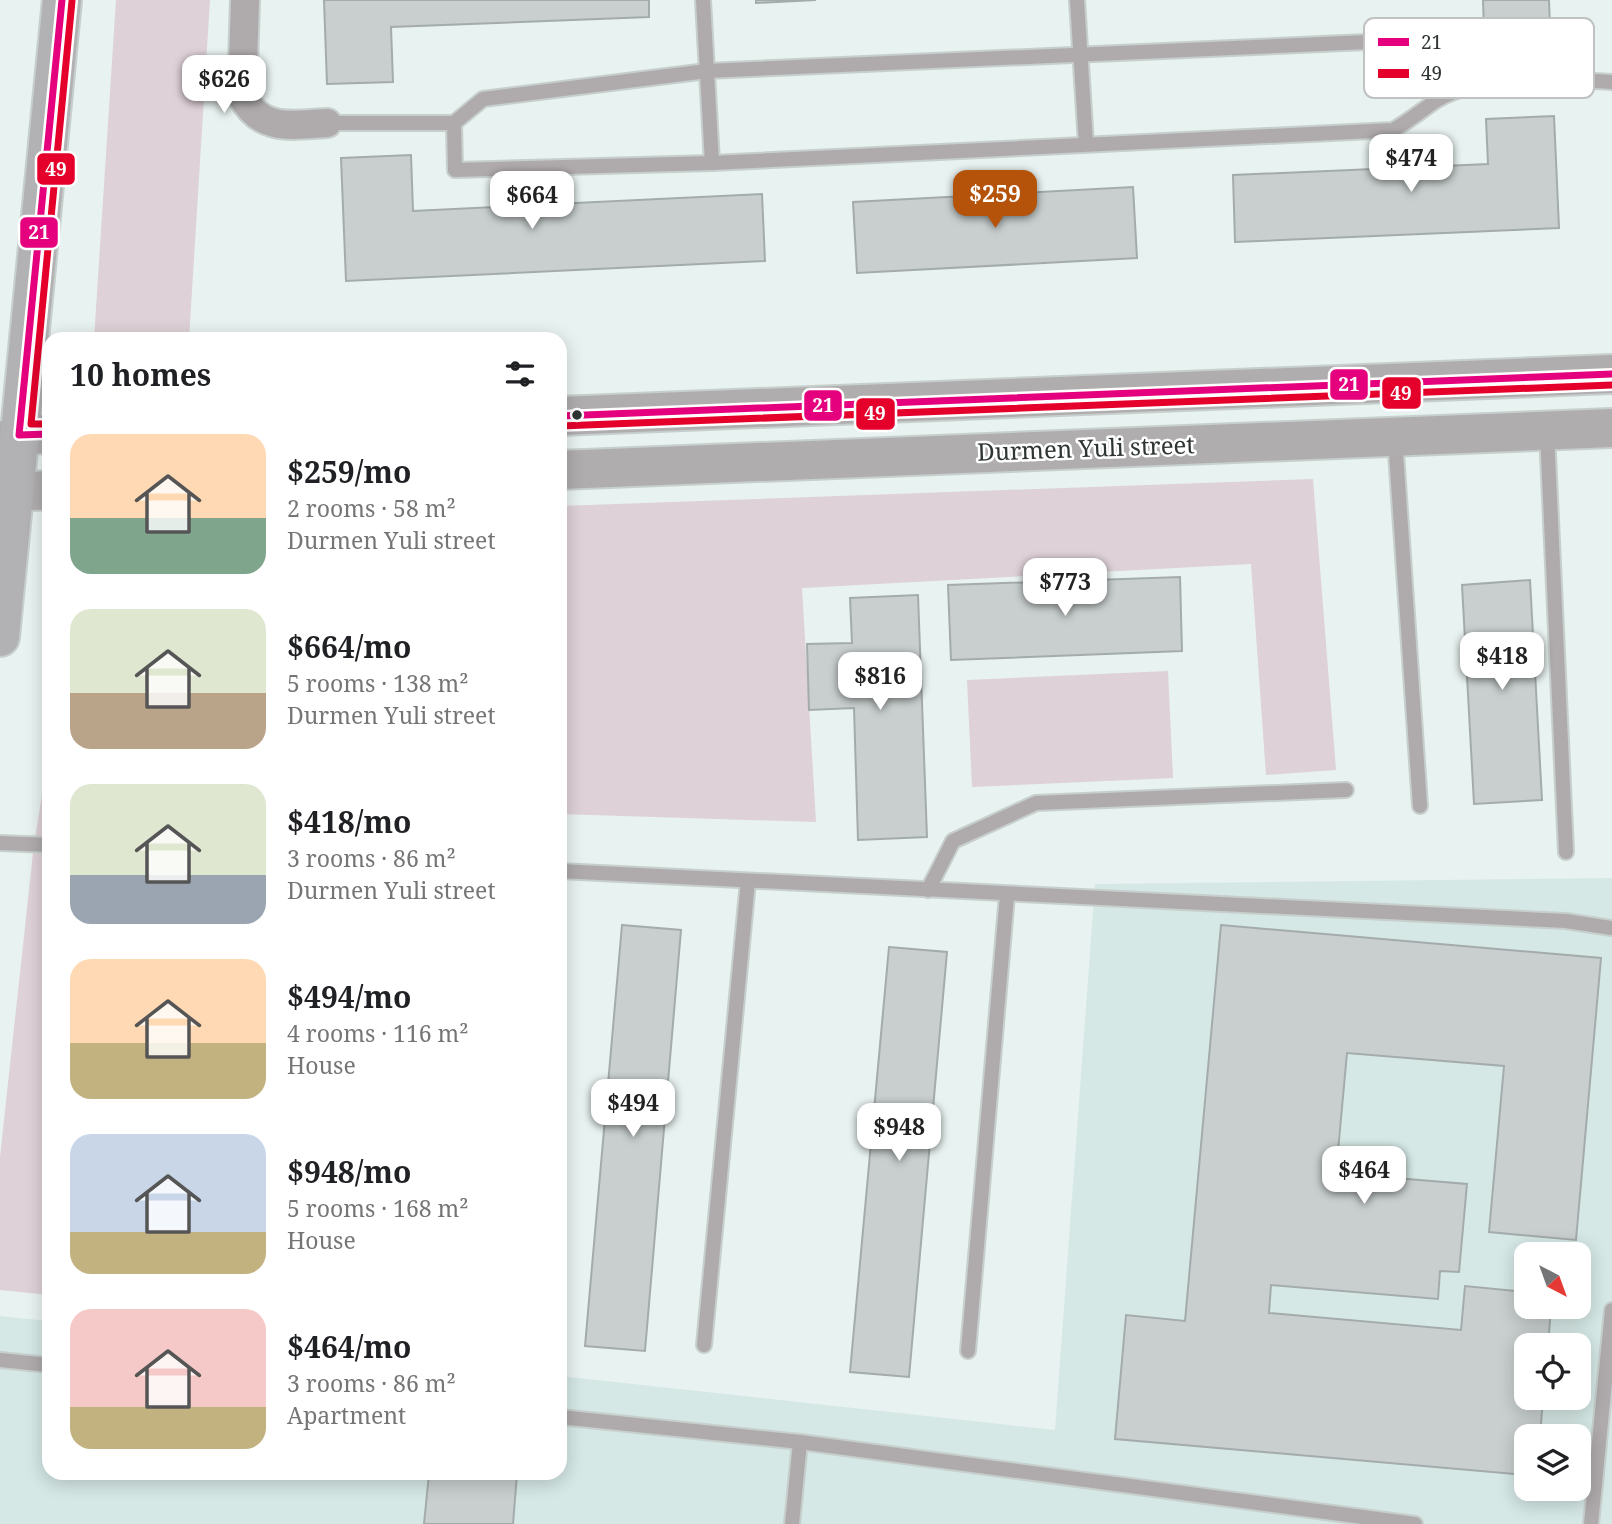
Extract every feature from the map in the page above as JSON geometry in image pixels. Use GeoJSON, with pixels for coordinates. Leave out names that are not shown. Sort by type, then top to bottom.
{"type":"FeatureCollection","features":[{"type":"Feature","properties":{"kind":"highway"},"geometry":{"type":"LineString","coordinates":[[0,637],[21,490],[23,437],[62,0]]}},
{"type":"Feature","properties":{"kind":"main road"},"geometry":{"type":"LineString","coordinates":[[567,416],[1612,374]]}},
{"type":"Feature","properties":{"kind":"main road","name":"Durmen Yuli street"},"geometry":{"type":"LineString","coordinates":[[567,470],[1612,428]]}},
{"type":"Feature","properties":{"kind":"street"},"geometry":{"type":"LineString","coordinates":[[245,0],[242,96],[248,108],[257,117],[282,126],[327,123]]}},
{"type":"Feature","properties":{"kind":"lane"},"geometry":{"type":"LineString","coordinates":[[703,0],[712,163]]}},
{"type":"Feature","properties":{"kind":"lane"},"geometry":{"type":"LineString","coordinates":[[1077,0],[1086,144]]}},
{"type":"Feature","properties":{"kind":"lane"},"geometry":{"type":"LineString","coordinates":[[327,123],[454,123],[483,99],[707,71],[1364,42]]}},
{"type":"Feature","properties":{"kind":"lane"},"geometry":{"type":"LineString","coordinates":[[1594,81],[1612,82]]}},
{"type":"Feature","properties":{"kind":"lane"},"geometry":{"type":"LineString","coordinates":[[454,123],[454,170],[712,163],[1393,130],[1416,117],[1438,99]]}},
{"type":"Feature","properties":{"kind":"lane"},"geometry":{"type":"LineString","coordinates":[[1547,431],[1566,852]]}},
{"type":"Feature","properties":{"kind":"lane"},"geometry":{"type":"LineString","coordinates":[[1395,437],[1420,806]]}},
{"type":"Feature","properties":{"kind":"lane"},"geometry":{"type":"LineString","coordinates":[[928,890],[953,841],[1036,803],[1346,790]]}},
{"type":"Feature","properties":{"kind":"lane"},"geometry":{"type":"LineString","coordinates":[[0,843],[42,845]]}},
{"type":"Feature","properties":{"kind":"lane"},"geometry":{"type":"LineString","coordinates":[[567,871],[1566,921],[1612,928]]}},
{"type":"Feature","properties":{"kind":"lane"},"geometry":{"type":"LineString","coordinates":[[704,1345],[748,881]]}},
{"type":"Feature","properties":{"kind":"lane"},"geometry":{"type":"LineString","coordinates":[[968,1351],[1007,895]]}},
{"type":"Feature","properties":{"kind":"lane"},"geometry":{"type":"LineString","coordinates":[[1591,1524],[1612,1310]]}},
{"type":"Feature","properties":{"kind":"lane"},"geometry":{"type":"LineString","coordinates":[[0,1360],[42,1364]]}},
{"type":"Feature","properties":{"kind":"lane"},"geometry":{"type":"LineString","coordinates":[[567,1418],[800,1442],[1415,1524]]}},
{"type":"Feature","properties":{"kind":"lane"},"geometry":{"type":"LineString","coordinates":[[792,1524],[800,1442]]}},
{"type":"Feature","properties":{"kind":"shaded area"},"geometry":{"type":"Polygon","coordinates":[[[116,0],[210,0],[189,332],[94,332],[116,0]]]}},
{"type":"Feature","properties":{"kind":"shaded area"},"geometry":{"type":"Polygon","coordinates":[[[1313,479],[1336,770],[1266,775],[1251,564],[802,588],[816,822],[567,814],[567,506],[1313,479]]]}},
{"type":"Feature","properties":{"kind":"shaded area"},"geometry":{"type":"Polygon","coordinates":[[[1168,671],[1173,778],[972,787],[967,680],[1168,671]]]}},
{"type":"Feature","properties":{"kind":"shaded area"},"geometry":{"type":"Polygon","coordinates":[[[42,795],[42,1294],[0,1290],[0,1157],[34,844],[42,795]]]}},
{"type":"Feature","properties":{"kind":"shaded area"},"geometry":{"type":"Polygon","coordinates":[[[1612,878],[1612,1524],[0,1524],[0,1316],[42,1320],[42,1480],[567,1480],[567,1377],[1055,1430],[1095,884],[1612,878]]]}},
{"type":"Feature","properties":{"kind":"building"},"geometry":{"type":"Polygon","coordinates":[[[324,0],[649,0],[649,17],[391,27],[393,82],[327,84],[324,0]]]}},
{"type":"Feature","properties":{"kind":"building"},"geometry":{"type":"Polygon","coordinates":[[[756,0],[816,0],[756,3],[756,0]]]}},
{"type":"Feature","properties":{"kind":"building"},"geometry":{"type":"Polygon","coordinates":[[[1483,0],[1549,0],[1550,18],[1484,18],[1483,0]]]}},
{"type":"Feature","properties":{"kind":"building"},"geometry":{"type":"Polygon","coordinates":[[[1554,116],[1559,228],[1235,242],[1233,175],[1488,164],[1486,119],[1554,116]]]}},
{"type":"Feature","properties":{"kind":"building"},"geometry":{"type":"Polygon","coordinates":[[[411,155],[413,211],[762,194],[765,261],[346,281],[341,158],[411,155]]]}},
{"type":"Feature","properties":{"kind":"building"},"geometry":{"type":"Polygon","coordinates":[[[1133,187],[1137,258],[857,273],[853,202],[1133,187]]]}},
{"type":"Feature","properties":{"kind":"building"},"geometry":{"type":"Polygon","coordinates":[[[1180,577],[1182,651],[951,660],[948,585],[1180,577]]]}},
{"type":"Feature","properties":{"kind":"building"},"geometry":{"type":"Polygon","coordinates":[[[1530,580],[1542,800],[1474,804],[1462,585],[1530,580]]]}},
{"type":"Feature","properties":{"kind":"building"},"geometry":{"type":"Polygon","coordinates":[[[918,595],[927,837],[858,840],[854,708],[809,710],[807,644],[852,643],[850,598],[918,595]]]}},
{"type":"Feature","properties":{"kind":"building"},"geometry":{"type":"Polygon","coordinates":[[[622,925],[681,930],[645,1351],[585,1346],[622,925]]]}},
{"type":"Feature","properties":{"kind":"building"},"geometry":{"type":"Polygon","coordinates":[[[1221,925],[1601,958],[1576,1240],[1489,1232],[1504,1066],[1347,1053],[1336,1173],[1467,1184],[1459,1272],[1440,1271],[1438,1299],[1271,1285],[1269,1313],[1461,1330],[1465,1286],[1514,1291],[1514,1320],[1550,1320],[1549,1333],[1514,1333],[1514,1410],[1542,1410],[1541,1424],[1514,1424],[1514,1474],[1115,1439],[1126,1315],[1185,1321],[1221,925]]]}},
{"type":"Feature","properties":{"kind":"building"},"geometry":{"type":"Polygon","coordinates":[[[889,947],[947,952],[909,1377],[850,1372],[889,947]]]}},
{"type":"Feature","properties":{"kind":"building"},"geometry":{"type":"Polygon","coordinates":[[[428,1480],[517,1480],[513,1524],[424,1524],[428,1480]]]}},
{"type":"Feature","properties":{"kind":"transit line","name":"21"},"geometry":{"type":"LineString","coordinates":[[42,434],[19,435],[62,0]]}},
{"type":"Feature","properties":{"kind":"transit line","name":"49"},"geometry":{"type":"LineString","coordinates":[[42,424],[31,424],[72,1]]}},
{"type":"Feature","properties":{"kind":"transit line","name":"21"},"geometry":{"type":"LineString","coordinates":[[567,416],[1612,374]]}},
{"type":"Feature","properties":{"kind":"transit line","name":"49"},"geometry":{"type":"LineString","coordinates":[[567,426],[1612,385]]}}]}
